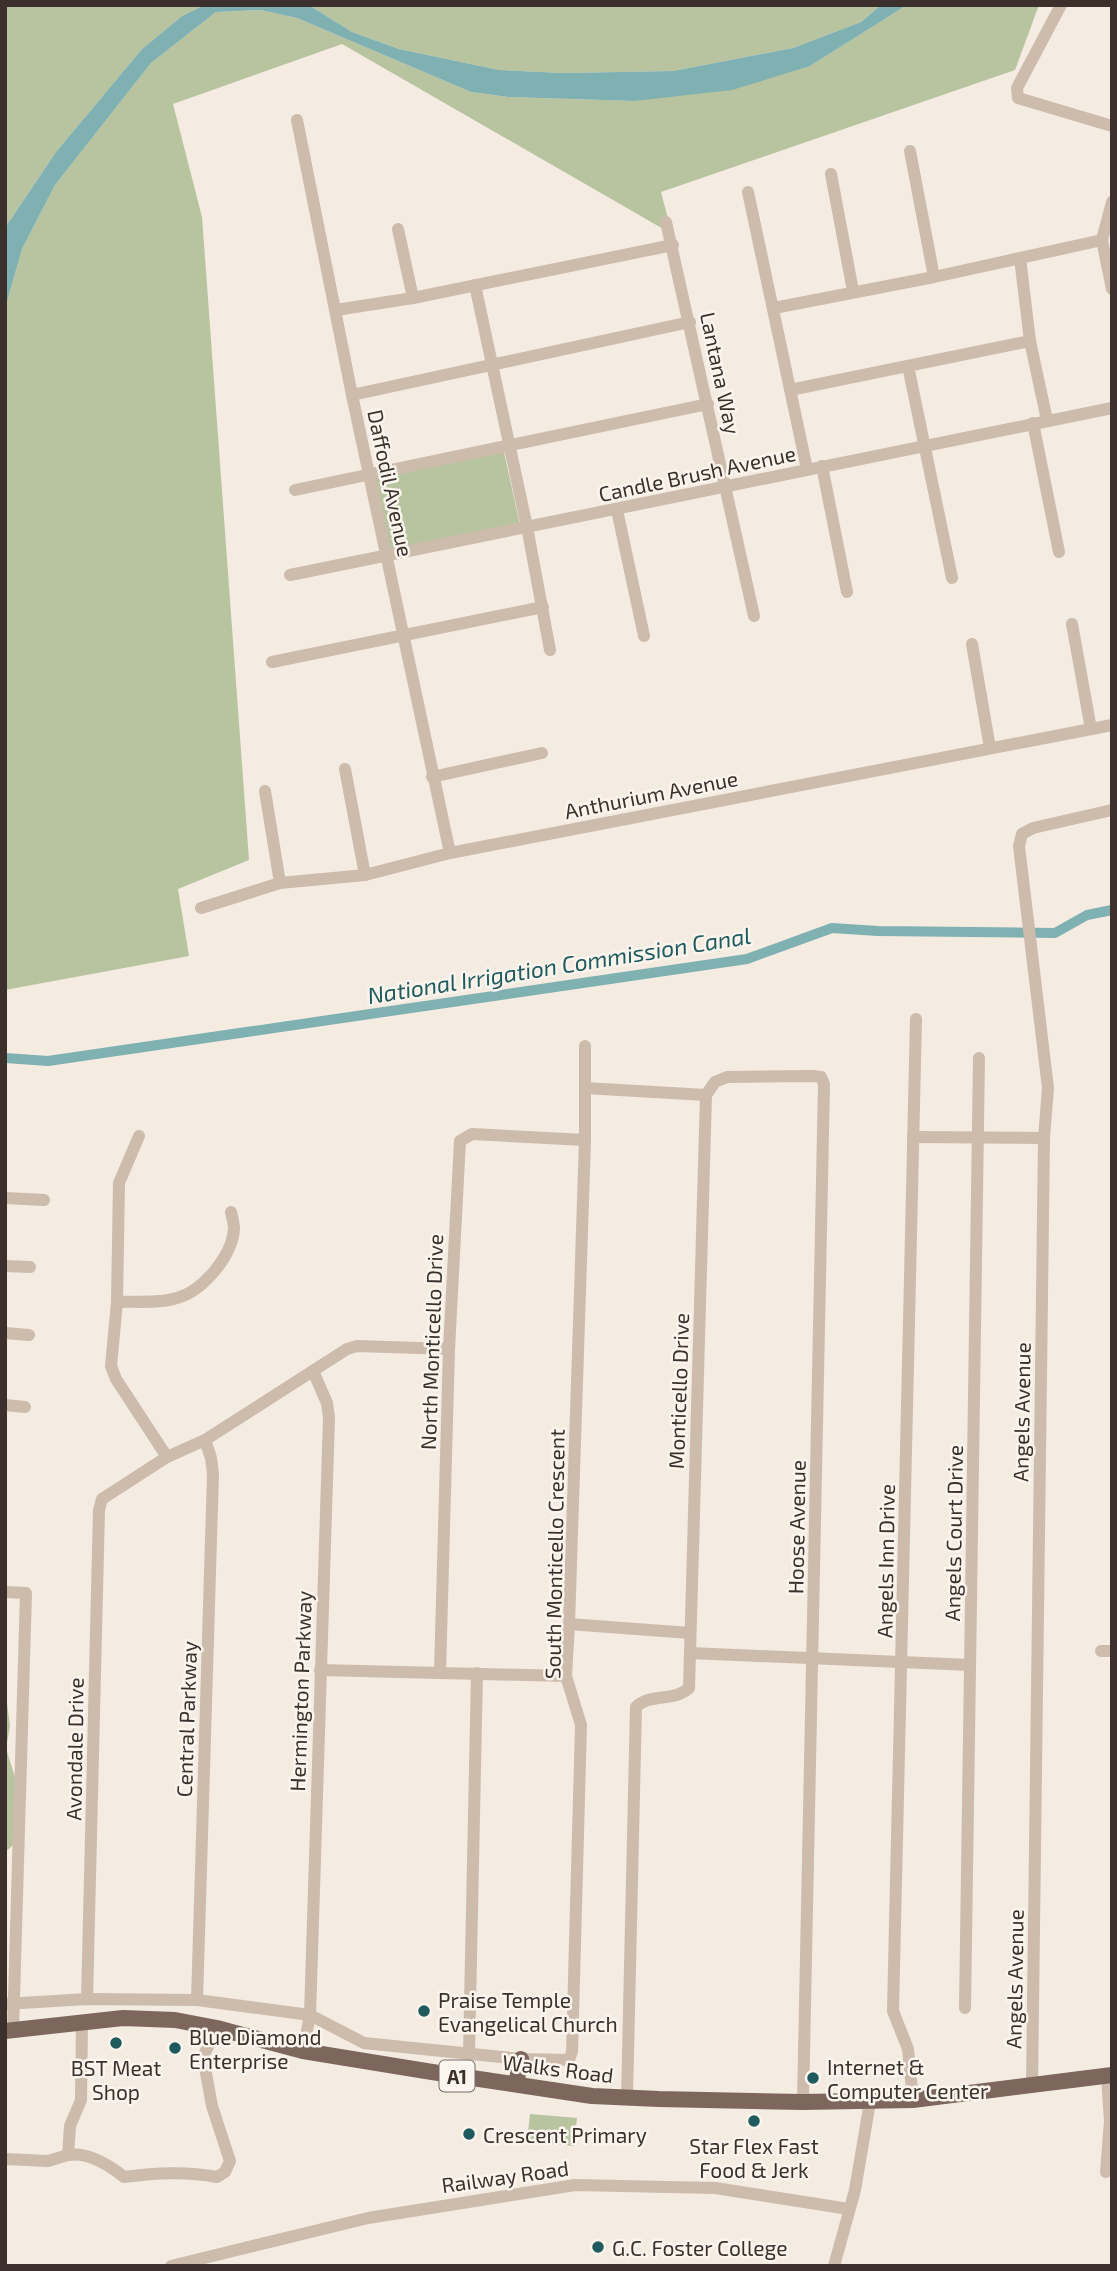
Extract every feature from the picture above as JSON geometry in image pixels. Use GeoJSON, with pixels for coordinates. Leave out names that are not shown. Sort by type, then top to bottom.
{"type":"FeatureCollection","features":[{"type":"Feature","properties":{"kind":"main road","name":"Walks Road"},"geometry":{"type":"LineString","coordinates":[[9,2031],[136,2018],[175,2020],[218,2028],[303,2051],[592,2096],[803,2102],[913,2101],[1109,2075]]}},
{"type":"Feature","properties":{"kind":"main road"},"geometry":{"type":"LineString","coordinates":[[516,2084],[521,2059]]}},
{"type":"Feature","properties":{"kind":"street"},"geometry":{"type":"LineString","coordinates":[[1061,5],[1017,88],[1018,98],[1112,126]]}},
{"type":"Feature","properties":{"kind":"street","name":"Daffodil Avenue"},"geometry":{"type":"LineString","coordinates":[[297,120],[352,395],[450,853]]}},
{"type":"Feature","properties":{"kind":"street"},"geometry":{"type":"LineString","coordinates":[[910,151],[934,277]]}},
{"type":"Feature","properties":{"kind":"street"},"geometry":{"type":"LineString","coordinates":[[831,174],[853,291]]}},
{"type":"Feature","properties":{"kind":"street"},"geometry":{"type":"LineString","coordinates":[[748,191],[807,469]]}},
{"type":"Feature","properties":{"kind":"street"},"geometry":{"type":"LineString","coordinates":[[1112,202],[1106,245],[1112,289]]}},
{"type":"Feature","properties":{"kind":"street","name":"Lantana Way"},"geometry":{"type":"LineString","coordinates":[[666,222],[754,616]]}},
{"type":"Feature","properties":{"kind":"street"},"geometry":{"type":"LineString","coordinates":[[398,229],[413,298]]}},
{"type":"Feature","properties":{"kind":"street"},"geometry":{"type":"LineString","coordinates":[[336,310],[413,298],[673,245]]}},
{"type":"Feature","properties":{"kind":"street"},"geometry":{"type":"LineString","coordinates":[[774,308],[1020,258],[1106,245]]}},
{"type":"Feature","properties":{"kind":"street"},"geometry":{"type":"LineString","coordinates":[[1020,258],[1030,341],[1047,420]]}},
{"type":"Feature","properties":{"kind":"street"},"geometry":{"type":"LineString","coordinates":[[475,285],[494,366],[550,650]]}},
{"type":"Feature","properties":{"kind":"street"},"geometry":{"type":"LineString","coordinates":[[352,395],[690,322]]}},
{"type":"Feature","properties":{"kind":"street"},"geometry":{"type":"LineString","coordinates":[[790,390],[1030,341]]}},
{"type":"Feature","properties":{"kind":"street"},"geometry":{"type":"LineString","coordinates":[[908,366],[952,578]]}},
{"type":"Feature","properties":{"kind":"street"},"geometry":{"type":"LineString","coordinates":[[295,491],[708,404]]}},
{"type":"Feature","properties":{"kind":"street","name":"Candle Brush Avenue"},"geometry":{"type":"LineString","coordinates":[[290,575],[1112,408]]}},
{"type":"Feature","properties":{"kind":"street"},"geometry":{"type":"LineString","coordinates":[[1033,423],[1059,552]]}},
{"type":"Feature","properties":{"kind":"street"},"geometry":{"type":"LineString","coordinates":[[822,466],[847,592]]}},
{"type":"Feature","properties":{"kind":"street"},"geometry":{"type":"LineString","coordinates":[[617,510],[644,636]]}},
{"type":"Feature","properties":{"kind":"street"},"geometry":{"type":"LineString","coordinates":[[272,662],[543,607]]}},
{"type":"Feature","properties":{"kind":"street"},"geometry":{"type":"LineString","coordinates":[[1072,624],[1091,729]]}},
{"type":"Feature","properties":{"kind":"street"},"geometry":{"type":"LineString","coordinates":[[972,644],[990,748]]}},
{"type":"Feature","properties":{"kind":"street","name":"Anthurium Avenue"},"geometry":{"type":"LineString","coordinates":[[201,908],[280,883],[365,875],[450,853],[1112,725]]}},
{"type":"Feature","properties":{"kind":"street"},"geometry":{"type":"LineString","coordinates":[[432,776],[542,753]]}},
{"type":"Feature","properties":{"kind":"street"},"geometry":{"type":"LineString","coordinates":[[345,769],[365,875]]}},
{"type":"Feature","properties":{"kind":"street"},"geometry":{"type":"LineString","coordinates":[[265,791],[280,883]]}},
{"type":"Feature","properties":{"kind":"street","name":"Angels Avenue"},"geometry":{"type":"LineString","coordinates":[[1031,2086],[1044,1138],[1048,1088],[1019,846],[1022,834],[1034,828],[1112,810]]}},
{"type":"Feature","properties":{"kind":"street","name":"Angels Inn Drive"},"geometry":{"type":"LineString","coordinates":[[913,2101],[908,2049],[893,2011],[916,1019]]}},
{"type":"Feature","properties":{"kind":"street","name":"South Monticello Crescent"},"geometry":{"type":"LineString","coordinates":[[521,2059],[569,2060],[572,2052],[581,1725],[566,1676],[586,1140],[585,1045]]}},
{"type":"Feature","properties":{"kind":"street","name":"Angels Court Drive"},"geometry":{"type":"LineString","coordinates":[[965,2008],[979,1058]]}},
{"type":"Feature","properties":{"kind":"street","name":"Hoose Avenue"},"geometry":{"type":"LineString","coordinates":[[706,1095],[715,1082],[727,1077],[813,1076],[821,1077],[824,1084],[803,2102]]}},
{"type":"Feature","properties":{"kind":"street"},"geometry":{"type":"LineString","coordinates":[[585,1088],[706,1095]]}},
{"type":"Feature","properties":{"kind":"street","name":"Monticello Drive"},"geometry":{"type":"LineString","coordinates":[[627,2096],[636,1707],[642,1701],[682,1695],[689,1688],[706,1095]]}},
{"type":"Feature","properties":{"kind":"street","name":"North Monticello Drive"},"geometry":{"type":"LineString","coordinates":[[440,1672],[449,1349],[460,1141],[472,1134],[586,1140]]}},
{"type":"Feature","properties":{"kind":"street"},"geometry":{"type":"LineString","coordinates":[[139,1136],[119,1183],[117,1302],[111,1366],[116,1379],[167,1457],[205,1440],[347,1349],[357,1346],[449,1349]]}},
{"type":"Feature","properties":{"kind":"street"},"geometry":{"type":"LineString","coordinates":[[913,1137],[1044,1138]]}},
{"type":"Feature","properties":{"kind":"street"},"geometry":{"type":"LineString","coordinates":[[5,1198],[44,1200]]}},
{"type":"Feature","properties":{"kind":"street"},"geometry":{"type":"LineString","coordinates":[[117,1302],[180,1298],[203,1283],[216,1270],[229,1249],[234,1228],[232,1212]]}},
{"type":"Feature","properties":{"kind":"street"},"geometry":{"type":"LineString","coordinates":[[5,1266],[30,1267]]}},
{"type":"Feature","properties":{"kind":"street"},"geometry":{"type":"LineString","coordinates":[[5,1333],[29,1335]]}},
{"type":"Feature","properties":{"kind":"street","name":"Hermington Parkway"},"geometry":{"type":"LineString","coordinates":[[303,2051],[310,2015],[329,1418],[327,1404],[313,1371]]}},
{"type":"Feature","properties":{"kind":"street"},"geometry":{"type":"LineString","coordinates":[[5,1405],[25,1407]]}},
{"type":"Feature","properties":{"kind":"street","name":"Central Parkway"},"geometry":{"type":"LineString","coordinates":[[197,2000],[213,1474],[205,1440]]}},
{"type":"Feature","properties":{"kind":"street","name":"Avondale Drive"},"geometry":{"type":"LineString","coordinates":[[87,1999],[99,1510],[102,1499],[167,1457]]}},
{"type":"Feature","properties":{"kind":"street"},"geometry":{"type":"LineString","coordinates":[[5,1592],[26,1593],[11,1887],[9,2031]]}},
{"type":"Feature","properties":{"kind":"street"},"geometry":{"type":"LineString","coordinates":[[569,1624],[690,1633]]}},
{"type":"Feature","properties":{"kind":"street"},"geometry":{"type":"LineString","coordinates":[[690,1653],[970,1665]]}},
{"type":"Feature","properties":{"kind":"street"},"geometry":{"type":"LineString","coordinates":[[320,1670],[566,1676]]}},
{"type":"Feature","properties":{"kind":"street"},"geometry":{"type":"LineString","coordinates":[[469,2053],[477,1673]]}},
{"type":"Feature","properties":{"kind":"street"},"geometry":{"type":"LineString","coordinates":[[10,2004],[87,1999],[197,2000],[310,2015],[363,2043],[521,2059]]}},
{"type":"Feature","properties":{"kind":"street"},"geometry":{"type":"LineString","coordinates":[[68,2155],[70,2126],[81,2100],[82,2023]]}},
{"type":"Feature","properties":{"kind":"street"},"geometry":{"type":"LineString","coordinates":[[5,2159],[48,2161],[79,2153],[113,2168],[124,2177],[192,2172],[217,2177],[225,2172],[230,2161],[212,2106],[203,2057],[218,2028]]}},
{"type":"Feature","properties":{"kind":"street"},"geometry":{"type":"LineString","coordinates":[[1107,2172],[1109,2075]]}},
{"type":"Feature","properties":{"kind":"street"},"geometry":{"type":"LineString","coordinates":[[834,2266],[855,2190],[870,2102]]}},
{"type":"Feature","properties":{"kind":"street","name":"Railway Road"},"geometry":{"type":"LineString","coordinates":[[171,2266],[368,2218],[575,2185],[715,2188],[849,2209]]}},
{"type":"Feature","properties":{"kind":"green space"},"geometry":{"type":"Polygon","coordinates":[[[5,5],[204,5],[182,16],[142,49],[56,152],[5,228],[5,5]]]}},
{"type":"Feature","properties":{"kind":"green space"},"geometry":{"type":"Polygon","coordinates":[[[309,5],[881,5],[861,22],[793,48],[673,71],[563,73],[499,70],[399,49],[352,32],[309,5]]]}},
{"type":"Feature","properties":{"kind":"green space"},"geometry":{"type":"Polygon","coordinates":[[[907,5],[1039,5],[1015,70],[661,192],[672,234],[342,44],[173,104],[202,217],[249,860],[178,889],[189,956],[5,990],[5,309],[22,249],[55,185],[151,63],[216,12],[260,10],[297,18],[471,92],[508,97],[634,101],[810,66],[907,5]]]}},
{"type":"Feature","properties":{"kind":"green space"},"geometry":{"type":"Polygon","coordinates":[[[504,452],[520,525],[384,554],[368,478],[504,452]]]}},
{"type":"Feature","properties":{"kind":"green space"},"geometry":{"type":"Polygon","coordinates":[[[5,1687],[10,1726],[6,1748],[17,1784],[18,1841],[5,1852],[5,1687]]]}},
{"type":"Feature","properties":{"kind":"green space"},"geometry":{"type":"Polygon","coordinates":[[[530,2114],[577,2118],[574,2146],[527,2142],[530,2114]]]}},
{"type":"Feature","properties":{"kind":"water"},"geometry":{"type":"Polygon","coordinates":[[[204,5],[309,5],[352,32],[399,49],[499,70],[563,73],[673,71],[793,48],[861,22],[881,5],[907,5],[810,66],[732,90],[634,101],[508,97],[471,92],[297,18],[260,10],[216,12],[151,63],[55,185],[22,249],[5,309],[5,228],[56,152],[142,49],[182,16],[204,5]]]}},
{"type":"Feature","properties":{"kind":"waterway","name":"National Irrigation Commission Canal"},"geometry":{"type":"LineString","coordinates":[[5,1058],[48,1061],[747,959],[832,928],[1055,933],[1087,915],[1112,910]]}},
{"type":"Feature","properties":{"kind":"place","name":"Praise Temple Evangelical Church"},"geometry":{"type":"Point","coordinates":[424,2011]}},
{"type":"Feature","properties":{"kind":"place","name":"BST Meat Shop"},"geometry":{"type":"Point","coordinates":[116,2043]}},
{"type":"Feature","properties":{"kind":"place","name":"Blue Diamond Enterprise"},"geometry":{"type":"Point","coordinates":[175,2048]}},
{"type":"Feature","properties":{"kind":"place","name":"Internet & Computer Center"},"geometry":{"type":"Point","coordinates":[813,2078]}},
{"type":"Feature","properties":{"kind":"place","name":"Star Flex Fast Food & Jerk"},"geometry":{"type":"Point","coordinates":[754,2121]}},
{"type":"Feature","properties":{"kind":"place","name":"Crescent Primary"},"geometry":{"type":"Point","coordinates":[469,2134]}},
{"type":"Feature","properties":{"kind":"place","name":"G.C. Foster College"},"geometry":{"type":"Point","coordinates":[598,2247]}}]}
